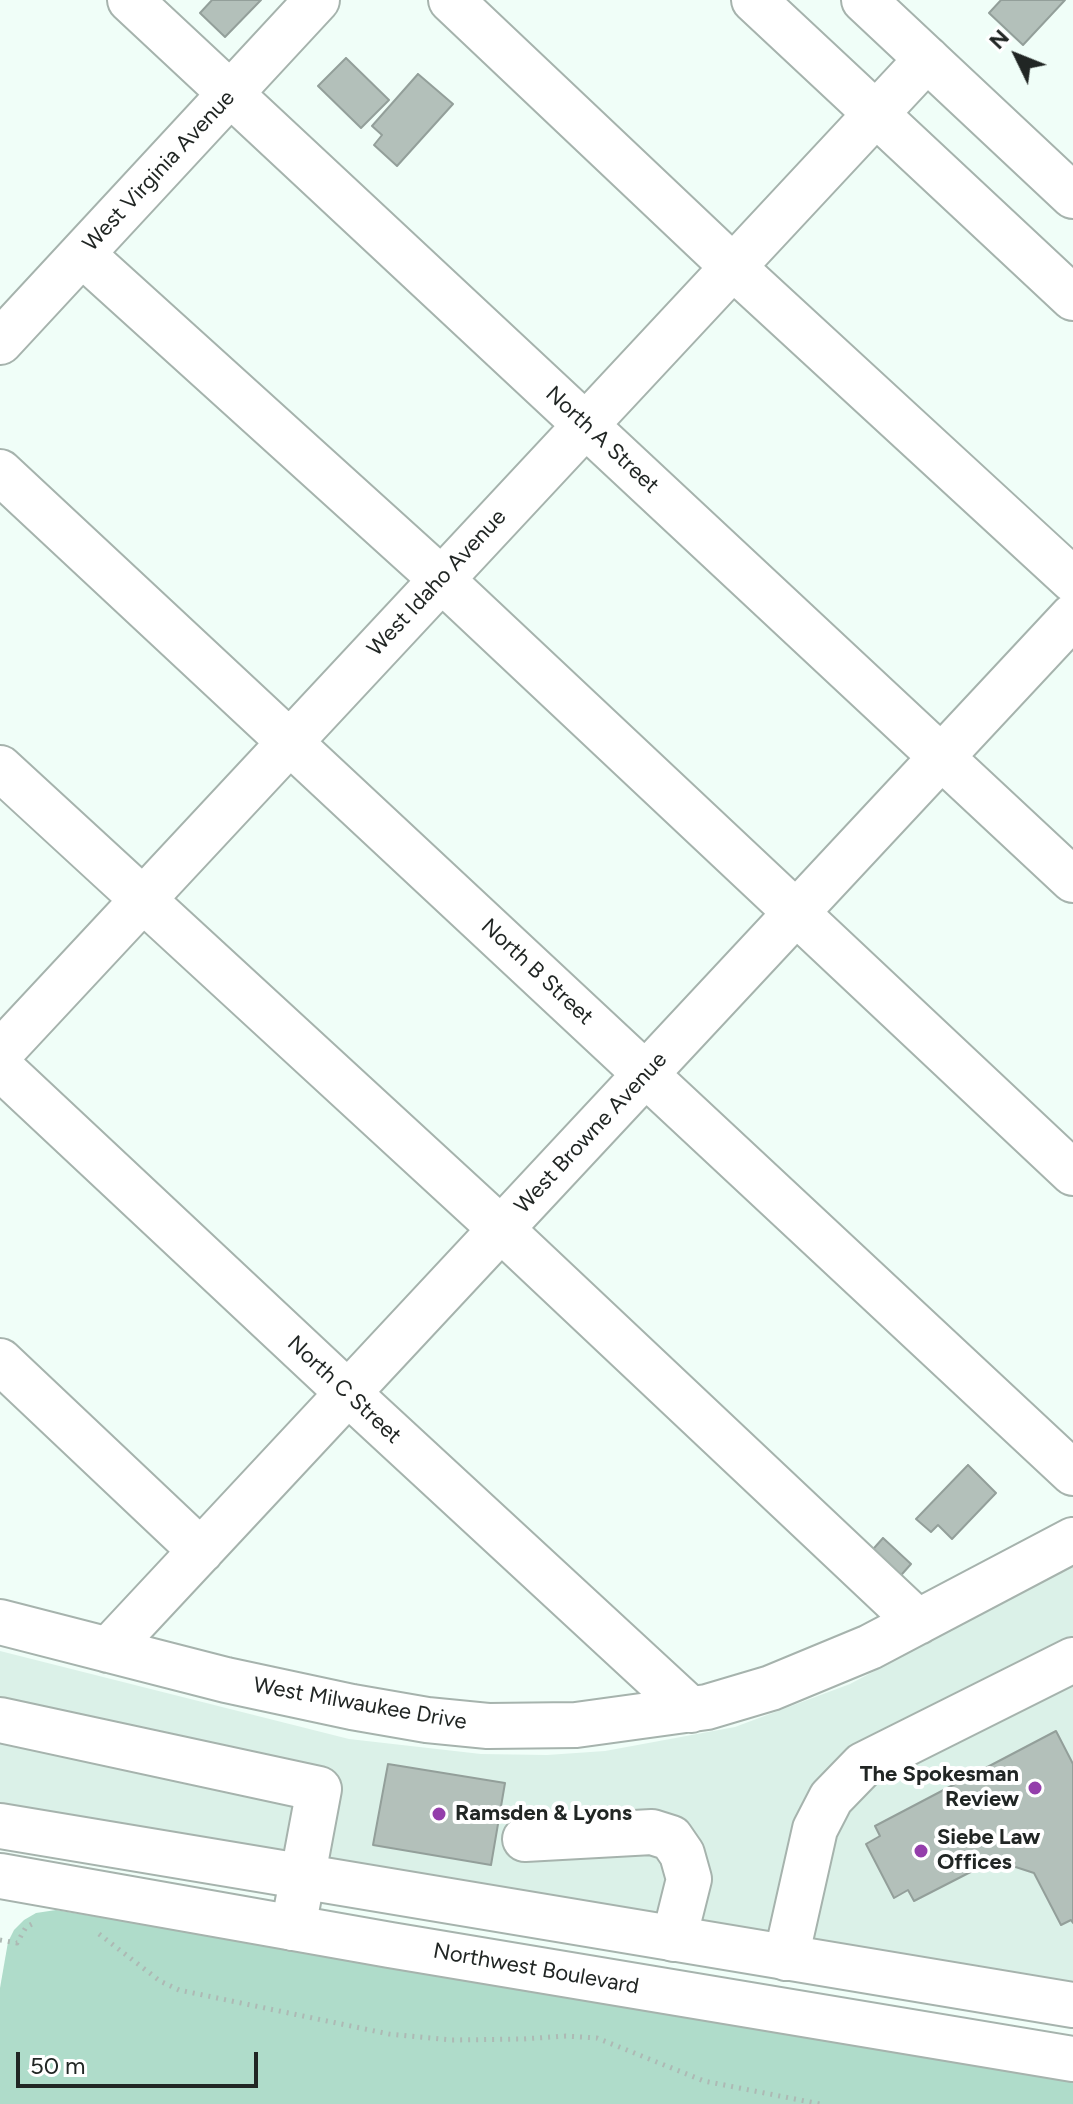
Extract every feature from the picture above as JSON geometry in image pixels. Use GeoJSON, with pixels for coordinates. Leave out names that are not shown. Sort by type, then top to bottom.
{"type":"FeatureCollection","features":[{"type":"Feature","properties":{"kind":"street","name":"North A Street"},"geometry":{"type":"LineString","coordinates":[[130,0],[1073,880]]}},
{"type":"Feature","properties":{"kind":"street","name":"West Virginia Avenue"},"geometry":{"type":"LineString","coordinates":[[0,342],[317,0]]}},
{"type":"Feature","properties":{"kind":"street"},"geometry":{"type":"LineString","coordinates":[[451,0],[733,267],[1073,580]]}},
{"type":"Feature","properties":{"kind":"street"},"geometry":{"type":"LineString","coordinates":[[754,0],[1073,298]]}},
{"type":"Feature","properties":{"kind":"street"},"geometry":{"type":"LineString","coordinates":[[864,0],[1073,196]]}},
{"type":"Feature","properties":{"kind":"street","name":"West Idaho Avenue"},"geometry":{"type":"LineString","coordinates":[[0,1053],[927,59]]}},
{"type":"Feature","properties":{"kind":"street"},"geometry":{"type":"LineString","coordinates":[[82,254],[441,579],[1073,1173]]}},
{"type":"Feature","properties":{"kind":"street","name":"North B Street"},"geometry":{"type":"LineString","coordinates":[[0,472],[1073,1473]]}},
{"type":"Feature","properties":{"kind":"street","name":"West Browne Avenue"},"geometry":{"type":"LineString","coordinates":[[108,1650],[1073,616]]}},
{"type":"Feature","properties":{"kind":"street"},"geometry":{"type":"LineString","coordinates":[[0,768],[501,1229],[918,1622]]}},
{"type":"Feature","properties":{"kind":"street","name":"North C Street"},"geometry":{"type":"LineString","coordinates":[[0,1067],[691,1710]]}},
{"type":"Feature","properties":{"kind":"street"},"geometry":{"type":"LineString","coordinates":[[0,1361],[201,1551]]}},
{"type":"Feature","properties":{"kind":"street","name":"West Milwaukee Drive"},"geometry":{"type":"LineString","coordinates":[[0,1622],[226,1680],[352,1707],[488,1726],[576,1725],[691,1710],[771,1688],[870,1647],[1073,1540]]}},
{"type":"Feature","properties":{"kind":"street"},"geometry":{"type":"LineString","coordinates":[[786,1958],[815,1829],[831,1798],[863,1765],[1070,1669]]}},
{"type":"Feature","properties":{"kind":"street"},"geometry":{"type":"LineString","coordinates":[[0,1720],[319,1789],[293,1928]]}},
{"type":"Feature","properties":{"kind":"street"},"geometry":{"type":"LineString","coordinates":[[0,1826],[1073,2005]]}},
{"type":"Feature","properties":{"kind":"street"},"geometry":{"type":"LineString","coordinates":[[525,1839],[652,1832],[671,1838],[682,1854],[689,1879],[674,1939]]}},
{"type":"Feature","properties":{"kind":"street","name":"Northwest Boulevard"},"geometry":{"type":"LineString","coordinates":[[0,1876],[1073,2059]]}},
{"type":"Feature","properties":{"kind":"path"},"geometry":{"type":"LineString","coordinates":[[0,1940],[17,1943],[26,1927],[43,1919]]}},
{"type":"Feature","properties":{"kind":"path"},"geometry":{"type":"LineString","coordinates":[[92,1930],[111,1941],[160,1981],[179,1990],[389,2034],[452,2040],[566,2036],[597,2038],[704,2081],[820,2104]]}},
{"type":"Feature","properties":{"kind":"shaded area"},"geometry":{"type":"Polygon","coordinates":[[[1073,1566],[1073,1986],[0,1811],[0,1651],[349,1739],[481,1754],[547,1755],[605,1751],[735,1727],[850,1684],[1073,1566]]]}},
{"type":"Feature","properties":{"kind":"green space"},"geometry":{"type":"Polygon","coordinates":[[[56,1910],[1073,2080],[1073,2104],[0,2104],[0,1988],[8,1942],[24,1920],[36,1913],[56,1910]]]}},
{"type":"Feature","properties":{"kind":"building"},"geometry":{"type":"Polygon","coordinates":[[[212,0],[261,0],[225,37],[200,13],[212,0]]]}},
{"type":"Feature","properties":{"kind":"building"},"geometry":{"type":"Polygon","coordinates":[[[1001,0],[1065,0],[1023,45],[989,13],[1001,0]]]}},
{"type":"Feature","properties":{"kind":"building"},"geometry":{"type":"Polygon","coordinates":[[[346,58],[389,100],[361,128],[318,86],[346,58]]]}},
{"type":"Feature","properties":{"kind":"building"},"geometry":{"type":"Polygon","coordinates":[[[418,74],[453,104],[397,166],[374,145],[382,135],[372,126],[418,74]]]}},
{"type":"Feature","properties":{"kind":"building"},"geometry":{"type":"Polygon","coordinates":[[[968,1465],[996,1493],[952,1539],[938,1525],[931,1532],[916,1519],[968,1465]]]}},
{"type":"Feature","properties":{"kind":"building"},"geometry":{"type":"Polygon","coordinates":[[[883,1538],[911,1564],[887,1591],[859,1565],[883,1538]]]}},
{"type":"Feature","properties":{"kind":"building"},"geometry":{"type":"Polygon","coordinates":[[[1056,1731],[1073,1764],[1073,1923],[1071,1920],[1061,1925],[1034,1873],[994,1860],[914,1901],[908,1890],[894,1898],[866,1844],[880,1836],[875,1826],[1056,1731]]]}},
{"type":"Feature","properties":{"kind":"building","name":"Ramsden & Lyons"},"geometry":{"type":"Polygon","coordinates":[[[388,1764],[505,1783],[491,1865],[373,1845],[388,1764]]]}},
{"type":"Feature","properties":{"kind":"place","name":"The Spokesman Review"},"geometry":{"type":"Point","coordinates":[1035,1788]}},
{"type":"Feature","properties":{"kind":"place","name":"Ramsden & Lyons"},"geometry":{"type":"Point","coordinates":[439,1814]}},
{"type":"Feature","properties":{"kind":"place","name":"Siebe Law Offices"},"geometry":{"type":"Point","coordinates":[921,1851]}}]}
